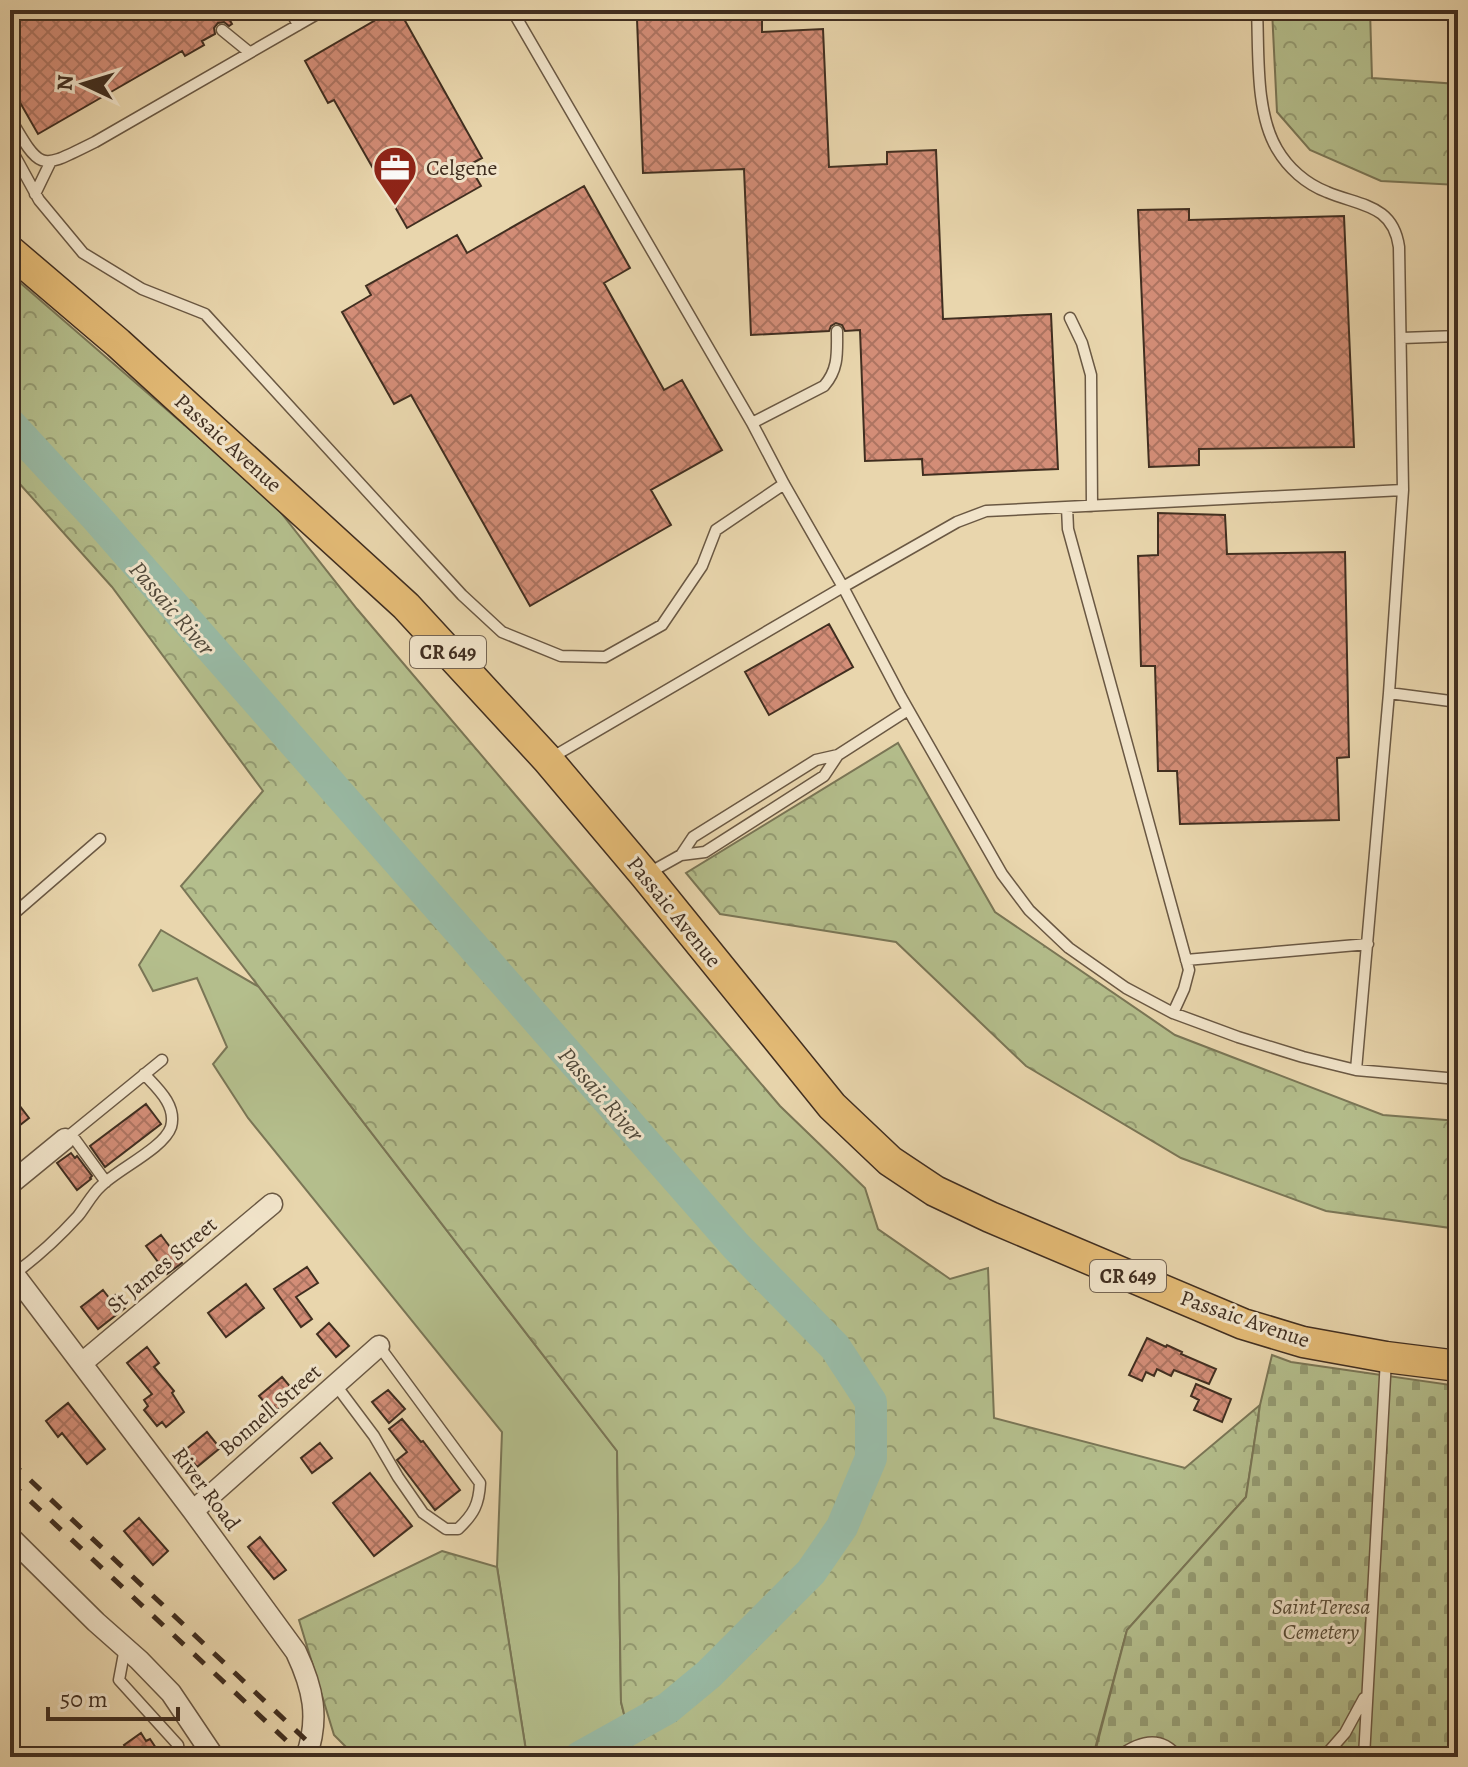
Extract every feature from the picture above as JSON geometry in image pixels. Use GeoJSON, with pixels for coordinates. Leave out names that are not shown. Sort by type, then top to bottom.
{"type":"FeatureCollection","features":[{"type":"Feature","properties":{"kind":"main road","name":"Passaic Avenue"},"geometry":{"type":"LineString","coordinates":[[10,251],[118,343],[406,606],[548,760],[832,1106],[890,1161],[935,1191],[990,1217],[1243,1324],[1303,1342],[1458,1366]]}},
{"type":"Feature","properties":{"kind":"street"},"geometry":{"type":"LineString","coordinates":[[10,1184],[68,1137]]}},
{"type":"Feature","properties":{"kind":"street","name":"St James Street"},"geometry":{"type":"LineString","coordinates":[[82,1363],[272,1204]]}},
{"type":"Feature","properties":{"kind":"street","name":"River Road"},"geometry":{"type":"LineString","coordinates":[[12,1271],[296,1652],[312,1696],[313,1736],[306,1757]]}},
{"type":"Feature","properties":{"kind":"street","name":"Bonnell Street"},"geometry":{"type":"LineString","coordinates":[[193,1511],[379,1346]]}},
{"type":"Feature","properties":{"kind":"street"},"geometry":{"type":"LineString","coordinates":[[10,1537],[171,1693],[214,1757]]}},
{"type":"Feature","properties":{"kind":"lane"},"geometry":{"type":"LineString","coordinates":[[290,10],[298,25]]}},
{"type":"Feature","properties":{"kind":"lane"},"geometry":{"type":"LineString","coordinates":[[10,118],[29,151],[45,162],[58,160],[95,142],[324,10]]}},
{"type":"Feature","properties":{"kind":"lane"},"geometry":{"type":"LineString","coordinates":[[512,10],[752,423],[908,710],[1002,874],[1029,910],[1069,948],[1126,988],[1173,1013],[1238,1037],[1356,1070],[1458,1079]]}},
{"type":"Feature","properties":{"kind":"lane"},"geometry":{"type":"LineString","coordinates":[[1257,10],[1261,104],[1269,135],[1281,156],[1297,174],[1324,191],[1377,210],[1397,232],[1399,247],[1403,490],[1389,693],[1356,1070]]}},
{"type":"Feature","properties":{"kind":"lane"},"geometry":{"type":"LineString","coordinates":[[222,30],[249,52]]}},
{"type":"Feature","properties":{"kind":"lane"},"geometry":{"type":"LineString","coordinates":[[10,147],[35,194],[83,253],[142,289],[205,314],[462,595],[502,632],[561,656],[605,657],[662,625],[702,566],[716,530],[784,484]]}},
{"type":"Feature","properties":{"kind":"lane"},"geometry":{"type":"LineString","coordinates":[[35,194],[51,161]]}},
{"type":"Feature","properties":{"kind":"lane"},"geometry":{"type":"LineString","coordinates":[[1402,338],[1457,336],[1455,238],[1458,238]]}},
{"type":"Feature","properties":{"kind":"lane"},"geometry":{"type":"LineString","coordinates":[[1070,318],[1082,343],[1091,375],[1092,506]]}},
{"type":"Feature","properties":{"kind":"lane"},"geometry":{"type":"LineString","coordinates":[[752,423],[824,386],[837,364],[837,331]]}},
{"type":"Feature","properties":{"kind":"lane"},"geometry":{"type":"LineString","coordinates":[[548,760],[969,516],[986,511],[1403,490]]}},
{"type":"Feature","properties":{"kind":"lane"},"geometry":{"type":"LineString","coordinates":[[1067,507],[1068,529],[1189,970],[1173,1013]]}},
{"type":"Feature","properties":{"kind":"lane"},"geometry":{"type":"LineString","coordinates":[[1389,693],[1458,702]]}},
{"type":"Feature","properties":{"kind":"lane"},"geometry":{"type":"LineString","coordinates":[[681,855],[693,837],[816,760],[838,755],[908,710]]}},
{"type":"Feature","properties":{"kind":"lane"},"geometry":{"type":"LineString","coordinates":[[645,875],[681,855],[705,852],[824,776],[838,755]]}},
{"type":"Feature","properties":{"kind":"lane"},"geometry":{"type":"LineString","coordinates":[[10,917],[100,839]]}},
{"type":"Feature","properties":{"kind":"lane"},"geometry":{"type":"LineString","coordinates":[[1186,960],[1368,944]]}},
{"type":"Feature","properties":{"kind":"lane"},"geometry":{"type":"LineString","coordinates":[[106,1182],[68,1137],[162,1060]]}},
{"type":"Feature","properties":{"kind":"lane"},"geometry":{"type":"LineString","coordinates":[[12,1271],[34,1259],[78,1216],[101,1186],[164,1139],[171,1126],[172,1112],[164,1095],[144,1074]]}},
{"type":"Feature","properties":{"kind":"lane"},"geometry":{"type":"LineString","coordinates":[[335,1384],[374,1436],[423,1513],[446,1529],[458,1529],[468,1520],[479,1501],[480,1483],[379,1346]]}},
{"type":"Feature","properties":{"kind":"lane"},"geometry":{"type":"LineString","coordinates":[[1364,1757],[1386,1357]]}},
{"type":"Feature","properties":{"kind":"lane"},"geometry":{"type":"LineString","coordinates":[[125,1648],[119,1680],[178,1745],[180,1757]]}},
{"type":"Feature","properties":{"kind":"lane"},"geometry":{"type":"LineString","coordinates":[[1324,1757],[1345,1733],[1367,1693]]}},
{"type":"Feature","properties":{"kind":"lane"},"geometry":{"type":"LineString","coordinates":[[1118,1757],[1138,1744],[1155,1742],[1171,1748],[1178,1757]]}},
{"type":"Feature","properties":{"kind":"green space"},"geometry":{"type":"Polygon","coordinates":[[[1272,10],[1370,10],[1372,78],[1458,84],[1458,185],[1381,181],[1310,150],[1277,112],[1272,10]]]}},
{"type":"Feature","properties":{"kind":"green space"},"geometry":{"type":"Polygon","coordinates":[[[10,274],[271,500],[357,609],[780,1106],[865,1188],[878,1229],[950,1279],[988,1268],[994,1418],[1185,1468],[1260,1405],[1246,1497],[1127,1630],[1093,1756],[635,1757],[621,1702],[617,1451],[181,886],[263,791],[112,587],[10,473],[10,274]]]}},
{"type":"Feature","properties":{"kind":"green space"},"geometry":{"type":"Polygon","coordinates":[[[898,743],[995,912],[1175,1035],[1383,1115],[1458,1121],[1458,1229],[1326,1211],[1181,1158],[1026,1066],[896,942],[720,914],[686,873],[898,743]]]}},
{"type":"Feature","properties":{"kind":"green space"},"geometry":{"type":"Polygon","coordinates":[[[161,930],[259,987],[617,1451],[621,1702],[635,1757],[527,1757],[497,1567],[502,1432],[248,1118],[213,1064],[227,1047],[197,978],[153,991],[139,965],[161,930]]]}},
{"type":"Feature","properties":{"kind":"green space","name":"Saint Teresa Cemetery"},"geometry":{"type":"Polygon","coordinates":[[[1272,1355],[1291,1362],[1458,1386],[1458,1757],[1091,1757],[1094,1756],[1127,1630],[1246,1497],[1260,1405],[1272,1355]]]}},
{"type":"Feature","properties":{"kind":"green space"},"geometry":{"type":"Polygon","coordinates":[[[442,1551],[497,1567],[527,1757],[356,1757],[334,1735],[299,1620],[442,1551]]]}},
{"type":"Feature","properties":{"kind":"building"},"geometry":{"type":"Polygon","coordinates":[[[10,10],[224,10],[232,24],[218,23],[214,28],[215,34],[202,41],[204,45],[185,56],[182,51],[38,134],[10,85],[10,10]]]}},
{"type":"Feature","properties":{"kind":"building"},"geometry":{"type":"Polygon","coordinates":[[[393,10],[399,10],[482,158],[469,165],[481,186],[407,228],[334,100],[328,103],[305,61],[393,10]]]}},
{"type":"Feature","properties":{"kind":"building"},"geometry":{"type":"Polygon","coordinates":[[[762,13],[762,32],[823,29],[829,167],[887,164],[887,152],[936,150],[943,319],[1051,314],[1058,469],[923,475],[922,459],[865,461],[860,330],[845,331],[842,325],[836,323],[829,331],[751,335],[744,169],[643,173],[637,19],[762,13]]]}},
{"type":"Feature","properties":{"kind":"building"},"geometry":{"type":"Polygon","coordinates":[[[584,186],[630,268],[604,283],[664,390],[682,380],[722,450],[651,490],[671,525],[530,606],[411,395],[394,404],[342,312],[371,295],[366,286],[457,235],[467,253],[584,186]]]}},
{"type":"Feature","properties":{"kind":"building"},"geometry":{"type":"Polygon","coordinates":[[[1189,209],[1189,220],[1344,216],[1354,447],[1199,449],[1199,465],[1149,467],[1138,210],[1189,209]]]}},
{"type":"Feature","properties":{"kind":"building"},"geometry":{"type":"Polygon","coordinates":[[[1158,513],[1225,515],[1227,554],[1345,552],[1349,757],[1337,758],[1339,820],[1180,824],[1177,771],[1158,771],[1155,666],[1141,666],[1138,556],[1158,555],[1158,513]]]}},
{"type":"Feature","properties":{"kind":"building"},"geometry":{"type":"Polygon","coordinates":[[[829,624],[853,667],[769,715],[745,672],[829,624]]]}},
{"type":"Feature","properties":{"kind":"building"},"geometry":{"type":"Polygon","coordinates":[[[10,1093],[29,1118],[10,1133],[10,1093]]]}},
{"type":"Feature","properties":{"kind":"building"},"geometry":{"type":"Polygon","coordinates":[[[146,1104],[161,1124],[105,1167],[90,1146],[146,1104]]]}},
{"type":"Feature","properties":{"kind":"building"},"geometry":{"type":"Polygon","coordinates":[[[71,1153],[75,1158],[77,1156],[92,1176],[77,1190],[57,1163],[71,1153]]]}},
{"type":"Feature","properties":{"kind":"building"},"geometry":{"type":"Polygon","coordinates":[[[161,1235],[182,1263],[167,1274],[146,1246],[161,1235]]]}},
{"type":"Feature","properties":{"kind":"building"},"geometry":{"type":"Polygon","coordinates":[[[307,1267],[318,1283],[296,1297],[312,1319],[301,1327],[274,1289],[307,1267]]]}},
{"type":"Feature","properties":{"kind":"building"},"geometry":{"type":"Polygon","coordinates":[[[246,1284],[264,1308],[226,1337],[208,1313],[246,1284]]]}},
{"type":"Feature","properties":{"kind":"building"},"geometry":{"type":"Polygon","coordinates":[[[103,1290],[110,1299],[115,1295],[125,1308],[98,1329],[81,1307],[103,1290]]]}},
{"type":"Feature","properties":{"kind":"building"},"geometry":{"type":"Polygon","coordinates":[[[329,1323],[349,1346],[336,1357],[317,1334],[329,1323]]]}},
{"type":"Feature","properties":{"kind":"building"},"geometry":{"type":"Polygon","coordinates":[[[1147,1338],[1216,1369],[1209,1384],[1174,1370],[1171,1376],[1157,1369],[1154,1376],[1146,1372],[1142,1381],[1129,1375],[1147,1338]]]}},
{"type":"Feature","properties":{"kind":"building"},"geometry":{"type":"Polygon","coordinates":[[[147,1347],[159,1363],[154,1367],[174,1391],[172,1393],[184,1412],[166,1427],[162,1422],[157,1426],[144,1410],[148,1406],[144,1400],[152,1394],[127,1363],[147,1347]]]}},
{"type":"Feature","properties":{"kind":"building"},"geometry":{"type":"Polygon","coordinates":[[[282,1377],[293,1390],[284,1397],[287,1401],[277,1410],[274,1406],[270,1409],[259,1396],[282,1377]]]}},
{"type":"Feature","properties":{"kind":"building"},"geometry":{"type":"Polygon","coordinates":[[[1196,1384],[1231,1399],[1222,1422],[1194,1410],[1199,1400],[1191,1396],[1196,1384]]]}},
{"type":"Feature","properties":{"kind":"building"},"geometry":{"type":"Polygon","coordinates":[[[388,1390],[405,1409],[389,1423],[372,1402],[388,1390]]]}},
{"type":"Feature","properties":{"kind":"building"},"geometry":{"type":"Polygon","coordinates":[[[68,1403],[105,1449],[87,1464],[62,1433],[58,1437],[46,1421],[68,1403]]]}},
{"type":"Feature","properties":{"kind":"building"},"geometry":{"type":"Polygon","coordinates":[[[402,1419],[460,1490],[435,1510],[397,1460],[407,1452],[389,1429],[402,1419]]]}},
{"type":"Feature","properties":{"kind":"building"},"geometry":{"type":"Polygon","coordinates":[[[207,1432],[220,1448],[197,1467],[184,1451],[207,1432]]]}},
{"type":"Feature","properties":{"kind":"building"},"geometry":{"type":"Polygon","coordinates":[[[320,1443],[332,1458],[312,1473],[301,1458],[320,1443]]]}},
{"type":"Feature","properties":{"kind":"building"},"geometry":{"type":"Polygon","coordinates":[[[370,1473],[412,1526],[374,1556],[333,1503],[370,1473]]]}},
{"type":"Feature","properties":{"kind":"building"},"geometry":{"type":"Polygon","coordinates":[[[139,1518],[168,1551],[153,1565],[124,1531],[139,1518]]]}},
{"type":"Feature","properties":{"kind":"building"},"geometry":{"type":"Polygon","coordinates":[[[260,1537],[286,1570],[274,1579],[248,1547],[260,1537]]]}},
{"type":"Feature","properties":{"kind":"building"},"geometry":{"type":"Polygon","coordinates":[[[141,1733],[146,1741],[150,1739],[162,1757],[132,1757],[124,1745],[141,1733]]]}},
{"type":"Feature","properties":{"kind":"waterway","name":"Passaic River"},"geometry":{"type":"LineString","coordinates":[[10,424],[95,516],[736,1246],[835,1347],[871,1402],[871,1458],[842,1527],[811,1572],[709,1674],[668,1708],[580,1757]]}},
{"type":"Feature","properties":{"kind":"railway"},"geometry":{"type":"LineString","coordinates":[[10,1461],[324,1757]]}},
{"type":"Feature","properties":{"kind":"railway"},"geometry":{"type":"LineString","coordinates":[[10,1482],[304,1757]]}},
{"type":"Feature","properties":{"kind":"place","name":"Celgene"},"geometry":{"type":"Point","coordinates":[395,207]}}]}
